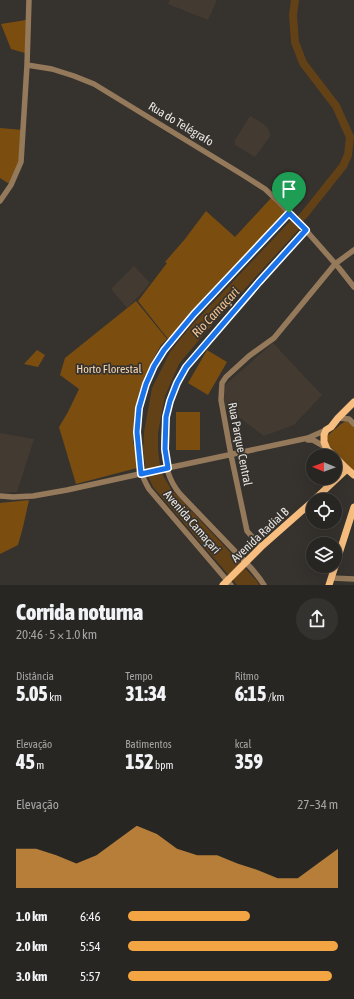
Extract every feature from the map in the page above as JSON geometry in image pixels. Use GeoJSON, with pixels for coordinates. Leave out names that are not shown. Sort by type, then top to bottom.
{"type":"FeatureCollection","features":[{"type":"Feature","properties":{"kind":"main road"},"geometry":{"type":"LineString","coordinates":[[327,448],[324,442],[326,430],[331,427],[354,402]]}},
{"type":"Feature","properties":{"kind":"main road"},"geometry":{"type":"LineString","coordinates":[[342,464],[354,475]]}},
{"type":"Feature","properties":{"kind":"main road","name":"Avenida Radial B"},"geometry":{"type":"LineString","coordinates":[[321,493],[347,469]]}},
{"type":"Feature","properties":{"kind":"main road","name":"Avenida Radial B"},"geometry":{"type":"LineString","coordinates":[[228,582],[261,547],[306,506]]}},
{"type":"Feature","properties":{"kind":"main road"},"geometry":{"type":"LineString","coordinates":[[330,582],[354,507]]}},
{"type":"Feature","properties":{"kind":"street"},"geometry":{"type":"LineString","coordinates":[[0,201],[11,185],[21,162],[29,0]]}},
{"type":"Feature","properties":{"kind":"street","name":"Rua do Telégrafo"},"geometry":{"type":"LineString","coordinates":[[27,64],[52,69],[94,84],[265,189],[305,229],[354,287]]}},
{"type":"Feature","properties":{"kind":"street","name":"Avenida Camaçari"},"geometry":{"type":"LineString","coordinates":[[228,582],[144,481],[137,432],[139,408],[146,384],[154,366],[164,350],[194,314],[291,214]]}},
{"type":"Feature","properties":{"kind":"street","name":"Avenida Camaçari"},"geometry":{"type":"LineString","coordinates":[[264,585],[172,482],[165,468],[166,417],[177,383],[186,367],[305,229]]}},
{"type":"Feature","properties":{"kind":"street","name":"Rua Parque Central"},"geometry":{"type":"LineString","coordinates":[[261,547],[247,531],[221,400],[222,383],[226,377],[249,356],[274,338],[335,264],[354,250]]}},
{"type":"Feature","properties":{"kind":"street"},"geometry":{"type":"LineString","coordinates":[[338,418],[349,419],[354,424]]}},
{"type":"Feature","properties":{"kind":"street"},"geometry":{"type":"LineString","coordinates":[[0,496],[34,496],[67,490],[304,439],[326,430]]}},
{"type":"Feature","properties":{"kind":"street"},"geometry":{"type":"LineString","coordinates":[[304,439],[313,440],[327,448]]}},
{"type":"Feature","properties":{"kind":"street"},"geometry":{"type":"LineString","coordinates":[[330,582],[354,579]]}},
{"type":"Feature","properties":{"kind":"shaded area"},"geometry":{"type":"Polygon","coordinates":[[[170,0],[217,0],[208,20],[168,4],[170,0]]]}},
{"type":"Feature","properties":{"kind":"shaded area"},"geometry":{"type":"Polygon","coordinates":[[[250,116],[267,127],[271,135],[255,157],[235,145],[235,140],[250,116]]]}},
{"type":"Feature","properties":{"kind":"shaded area"},"geometry":{"type":"Polygon","coordinates":[[[134,266],[150,283],[127,308],[111,289],[134,266]]]}},
{"type":"Feature","properties":{"kind":"shaded area"},"geometry":{"type":"Polygon","coordinates":[[[273,343],[322,395],[294,425],[264,436],[225,407],[222,397],[226,384],[273,343]]]}},
{"type":"Feature","properties":{"kind":"shaded area"},"geometry":{"type":"Polygon","coordinates":[[[0,433],[34,439],[17,492],[0,493],[0,433]]]}},
{"type":"Feature","properties":{"kind":"green space"},"geometry":{"type":"Polygon","coordinates":[[[26,20],[25,53],[11,49],[1,24],[26,20]]]}},
{"type":"Feature","properties":{"kind":"green space"},"geometry":{"type":"Polygon","coordinates":[[[0,128],[23,130],[21,162],[11,185],[0,178],[0,128]]]}},
{"type":"Feature","properties":{"kind":"green space"},"geometry":{"type":"Polygon","coordinates":[[[272,197],[290,212],[168,339],[138,301],[167,263],[165,262],[206,211],[235,237],[272,197]]]}},
{"type":"Feature","properties":{"kind":"green space","name":"Horto Florestal"},"geometry":{"type":"Polygon","coordinates":[[[136,301],[167,339],[161,345],[151,363],[139,393],[134,415],[133,442],[137,468],[76,484],[59,427],[79,389],[60,375],[65,358],[136,301]]]}},
{"type":"Feature","properties":{"kind":"green space"},"geometry":{"type":"Polygon","coordinates":[[[37,350],[45,355],[38,367],[24,364],[37,350]]]}},
{"type":"Feature","properties":{"kind":"green space"},"geometry":{"type":"Polygon","coordinates":[[[207,350],[227,362],[208,395],[188,383],[207,350]]]}},
{"type":"Feature","properties":{"kind":"green space"},"geometry":{"type":"Polygon","coordinates":[[[176,412],[200,412],[200,450],[176,450],[176,412]]]}},
{"type":"Feature","properties":{"kind":"green space"},"geometry":{"type":"Polygon","coordinates":[[[346,421],[354,427],[354,472],[342,459],[342,449],[333,449],[327,442],[327,436],[346,421]]]}},
{"type":"Feature","properties":{"kind":"green space"},"geometry":{"type":"Polygon","coordinates":[[[29,500],[18,545],[0,554],[0,503],[29,500]]]}},
{"type":"Feature","properties":{"kind":"water"},"geometry":{"type":"Polygon","coordinates":[[[292,219],[301,227],[204,334],[179,364],[165,396],[158,433],[158,450],[161,472],[171,489],[257,581],[259,585],[237,585],[153,487],[146,472],[143,451],[144,432],[152,388],[170,352],[189,328],[292,219]]]}},
{"type":"Feature","properties":{"kind":"waterway","name":"Rio Camaçari"},"geometry":{"type":"LineString","coordinates":[[293,226],[304,215],[343,166],[348,155],[350,137],[336,106],[303,63],[295,42],[293,15],[295,0]]}},
{"type":"Feature","properties":{"kind":"route"},"geometry":{"type":"LineString","coordinates":[[289,213],[306,230],[186,367],[177,383],[166,417],[165,449],[168,468],[141,474],[137,432],[139,408],[146,384],[154,366],[164,350],[194,314],[289,213]]}}]}
